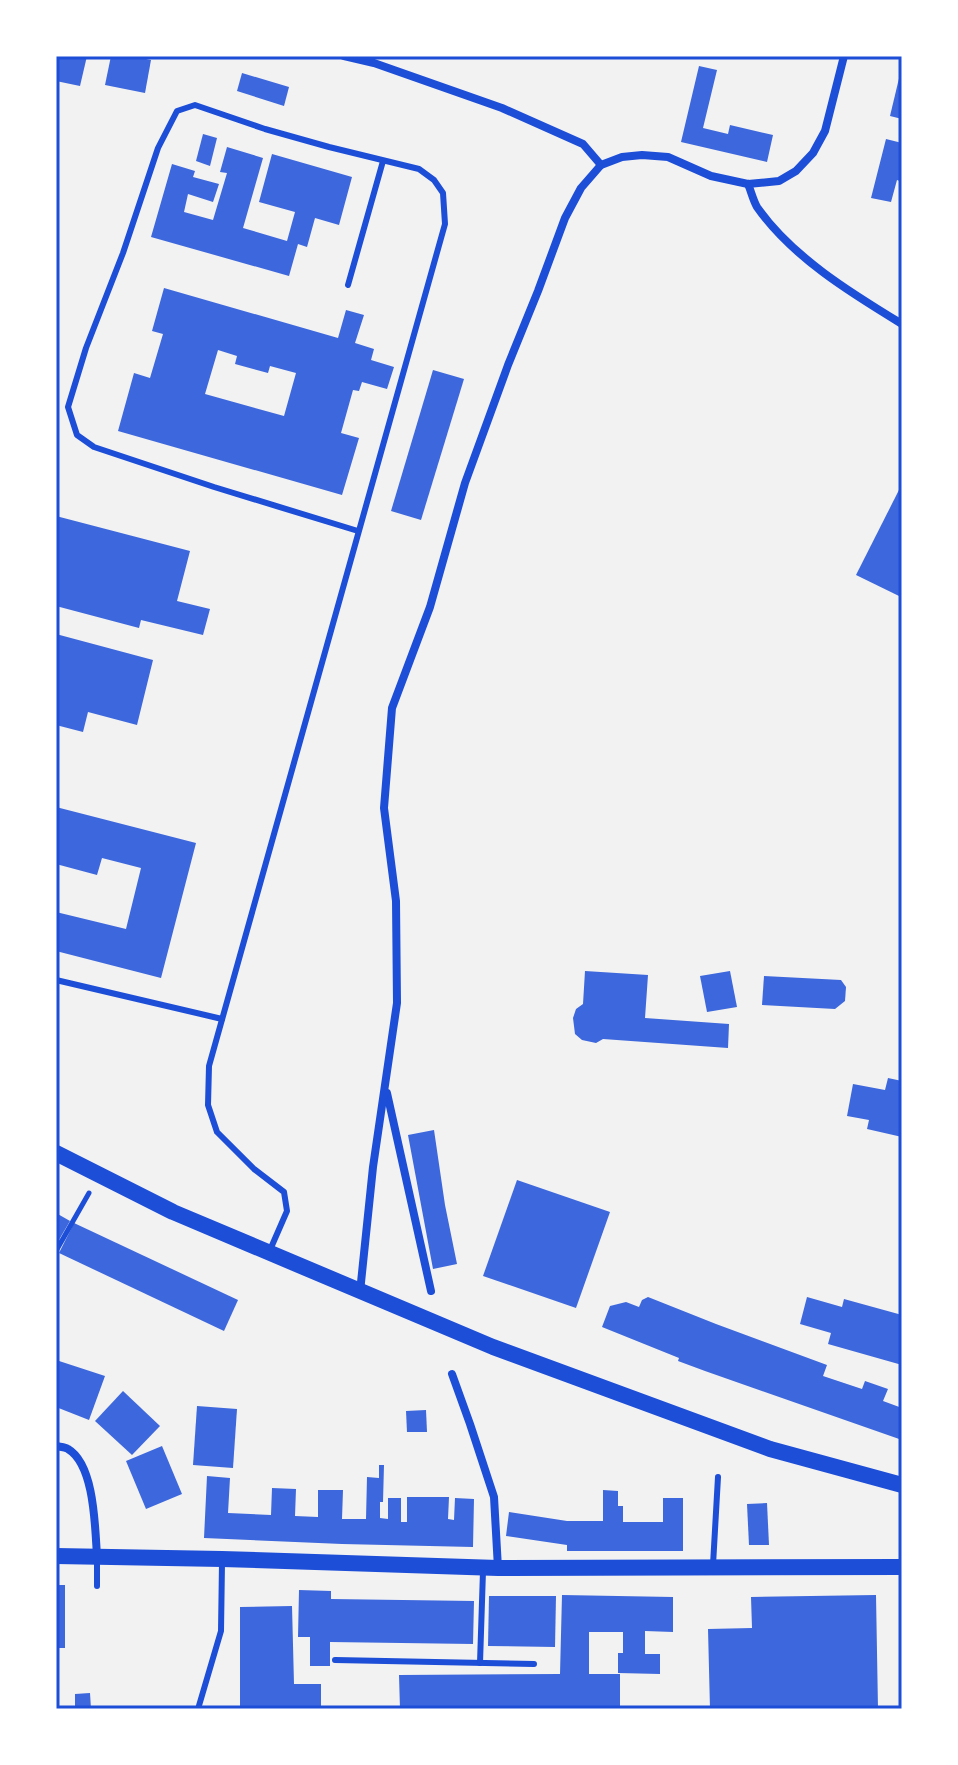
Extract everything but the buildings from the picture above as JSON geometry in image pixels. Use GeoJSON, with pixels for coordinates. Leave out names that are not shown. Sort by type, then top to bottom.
{"type":"FeatureCollection","features":[{"type":"Feature","properties":{"kind":"main road"},"geometry":{"type":"LineString","coordinates":[[56,1153],[173,1212],[507,1352],[770,1449],[902,1485]]}},
{"type":"Feature","properties":{"kind":"main road"},"geometry":{"type":"LineString","coordinates":[[56,1556],[490,1568],[902,1567]]}},
{"type":"Feature","properties":{"kind":"street"},"geometry":{"type":"LineString","coordinates":[[344,56],[374,63],[502,108],[583,144],[601,165]]}},
{"type":"Feature","properties":{"kind":"street"},"geometry":{"type":"LineString","coordinates":[[360,1292],[373,1167],[397,1003],[396,901],[384,808],[392,708],[430,607],[465,483],[565,218],[581,188],[601,165],[622,157],[668,157],[711,176],[748,184],[779,181],[796,171],[813,153],[825,131],[844,56]]}},
{"type":"Feature","properties":{"kind":"street"},"geometry":{"type":"LineString","coordinates":[[748,184],[756,205],[792,246],[851,293],[902,324]]}},
{"type":"Feature","properties":{"kind":"street"},"geometry":{"type":"LineString","coordinates":[[385,1085],[431,1291]]}},
{"type":"Feature","properties":{"kind":"street"},"geometry":{"type":"LineString","coordinates":[[452,1374],[494,1497],[490,1568]]}},
{"type":"Feature","properties":{"kind":"street"},"geometry":{"type":"LineString","coordinates":[[56,1446],[69,1449],[83,1465],[94,1506],[97,1556]]}},
{"type":"Feature","properties":{"kind":"lane"},"geometry":{"type":"LineString","coordinates":[[268,1253],[287,1211],[284,1192],[254,1169],[217,1132],[208,1105],[209,1066],[445,224],[443,193],[434,180],[419,169],[265,129],[195,105],[177,111],[158,148],[123,253],[86,348],[68,407],[77,435],[94,447],[358,531]]}},
{"type":"Feature","properties":{"kind":"lane"},"geometry":{"type":"LineString","coordinates":[[348,285],[383,161]]}},
{"type":"Feature","properties":{"kind":"lane"},"geometry":{"type":"LineString","coordinates":[[56,980],[222,1019]]}},
{"type":"Feature","properties":{"kind":"lane"},"geometry":{"type":"LineString","coordinates":[[713,1569],[718,1477]]}},
{"type":"Feature","properties":{"kind":"lane"},"geometry":{"type":"LineString","coordinates":[[97,1556],[97,1586]]}},
{"type":"Feature","properties":{"kind":"lane"},"geometry":{"type":"LineString","coordinates":[[198,1709],[221,1631],[222,1559]]}},
{"type":"Feature","properties":{"kind":"lane"},"geometry":{"type":"LineString","coordinates":[[480,1663],[490,1568]]}},
{"type":"Feature","properties":{"kind":"lane"},"geometry":{"type":"LineString","coordinates":[[335,1660],[534,1664]]}},
{"type":"Feature","properties":{"kind":"path"},"geometry":{"type":"LineString","coordinates":[[56,1251],[98,1176]]}}]}
